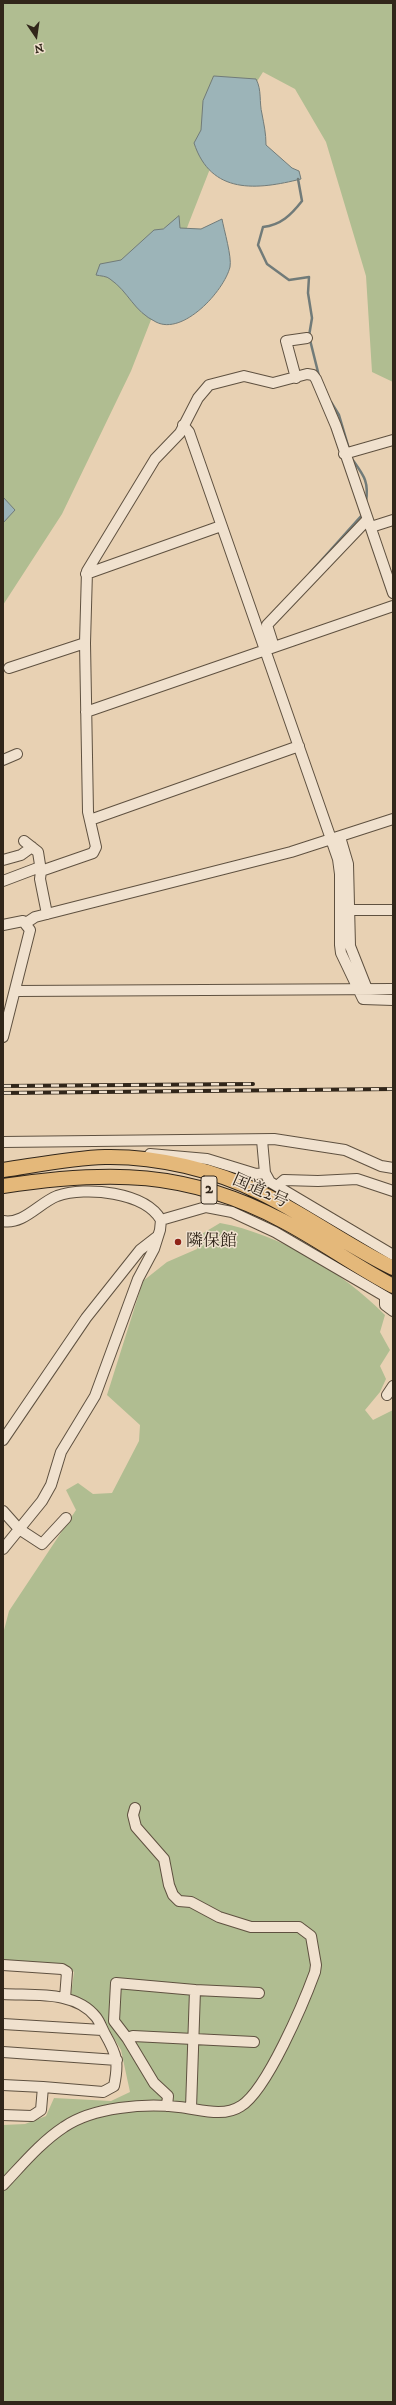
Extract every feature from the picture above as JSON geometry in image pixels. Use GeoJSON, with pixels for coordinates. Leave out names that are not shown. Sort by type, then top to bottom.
{"type":"FeatureCollection","features":[{"type":"Feature","properties":{"kind":"highway","name":"国道2号"},"geometry":{"type":"LineString","coordinates":[[3,1170],[82,1159],[128,1158],[173,1164],[236,1182],[299,1213],[393,1268]]}},
{"type":"Feature","properties":{"kind":"highway","name":"国道2号"},"geometry":{"type":"LineString","coordinates":[[3,1186],[79,1176],[112,1176],[171,1181],[203,1188],[242,1201],[284,1221],[393,1286]]}},
{"type":"Feature","properties":{"kind":"street"},"geometry":{"type":"LineString","coordinates":[[296,378],[286,341],[307,338]]}},
{"type":"Feature","properties":{"kind":"street"},"geometry":{"type":"LineString","coordinates":[[3,881],[95,851],[96,844],[90,820],[86,712],[86,574],[155,459],[180,433],[198,398],[209,385],[244,376],[273,383],[307,374],[316,378],[348,452],[369,524],[393,594]]}},
{"type":"Feature","properties":{"kind":"street"},"geometry":{"type":"LineString","coordinates":[[183,425],[189,432],[221,526],[269,649],[299,746],[336,839],[348,864],[351,910],[350,946],[368,989]]}},
{"type":"Feature","properties":{"kind":"street"},"geometry":{"type":"LineString","coordinates":[[348,452],[393,440]]}},
{"type":"Feature","properties":{"kind":"street"},"geometry":{"type":"LineString","coordinates":[[269,649],[267,625],[369,524],[393,520]]}},
{"type":"Feature","properties":{"kind":"street"},"geometry":{"type":"LineString","coordinates":[[86,574],[221,526]]}},
{"type":"Feature","properties":{"kind":"street"},"geometry":{"type":"LineString","coordinates":[[86,712],[393,606]]}},
{"type":"Feature","properties":{"kind":"street"},"geometry":{"type":"LineString","coordinates":[[9,668],[86,643]]}},
{"type":"Feature","properties":{"kind":"street"},"geometry":{"type":"LineString","coordinates":[[90,820],[299,746]]}},
{"type":"Feature","properties":{"kind":"street"},"geometry":{"type":"LineString","coordinates":[[3,760],[17,754]]}},
{"type":"Feature","properties":{"kind":"street"},"geometry":{"type":"LineString","coordinates":[[26,923],[35,917],[336,839],[393,818]]}},
{"type":"Feature","properties":{"kind":"street"},"geometry":{"type":"LineString","coordinates":[[336,839],[340,874],[340,945],[357,988],[364,999],[393,1000]]}},
{"type":"Feature","properties":{"kind":"street"},"geometry":{"type":"LineString","coordinates":[[3,860],[21,855],[28,844],[38,852],[40,879],[47,914]]}},
{"type":"Feature","properties":{"kind":"street"},"geometry":{"type":"LineString","coordinates":[[351,910],[393,910]]}},
{"type":"Feature","properties":{"kind":"street"},"geometry":{"type":"LineString","coordinates":[[3,925],[20,921],[26,923]]}},
{"type":"Feature","properties":{"kind":"street"},"geometry":{"type":"LineString","coordinates":[[3,1037],[30,934],[26,923]]}},
{"type":"Feature","properties":{"kind":"street"},"geometry":{"type":"LineString","coordinates":[[16,991],[393,989]]}},
{"type":"Feature","properties":{"kind":"street"},"geometry":{"type":"LineString","coordinates":[[3,1142],[274,1139],[345,1150],[381,1166],[393,1168]]}},
{"type":"Feature","properties":{"kind":"street"},"geometry":{"type":"LineString","coordinates":[[262,1140],[265,1173],[270,1182],[393,1255]]}},
{"type":"Feature","properties":{"kind":"street"},"geometry":{"type":"LineString","coordinates":[[128,1158],[149,1154],[207,1159],[256,1174],[265,1173]]}},
{"type":"Feature","properties":{"kind":"street"},"geometry":{"type":"LineString","coordinates":[[277,1186],[284,1180],[357,1179],[393,1191]]}},
{"type":"Feature","properties":{"kind":"street"},"geometry":{"type":"LineString","coordinates":[[3,1221],[16,1221],[57,1196],[75,1192],[109,1192],[148,1204],[156,1211],[161,1220],[158,1236],[138,1279],[95,1396],[61,1452],[51,1485],[45,1496],[3,1549]]}},
{"type":"Feature","properties":{"kind":"street"},"geometry":{"type":"LineString","coordinates":[[161,1220],[206,1207],[232,1212],[275,1232],[389,1299],[385,1305],[393,1311]]}},
{"type":"Feature","properties":{"kind":"street"},"geometry":{"type":"LineString","coordinates":[[3,1440],[86,1318],[140,1250],[158,1236]]}},
{"type":"Feature","properties":{"kind":"street"},"geometry":{"type":"LineString","coordinates":[[387,1395],[393,1386]]}},
{"type":"Feature","properties":{"kind":"street"},"geometry":{"type":"LineString","coordinates":[[3,1511],[19,1529],[42,1544],[66,1518]]}},
{"type":"Feature","properties":{"kind":"street"},"geometry":{"type":"LineString","coordinates":[[3,2185],[49,2138],[79,2118],[94,2113],[140,2106],[192,2108],[212,2112],[227,2112],[240,2107],[251,2099],[288,2035],[307,1993],[316,1965],[311,1936],[298,1927],[251,1927],[219,1917],[191,1902],[179,1901],[173,1895],[169,1886],[164,1859],[136,1827],[133,1815],[135,1808]]}},
{"type":"Feature","properties":{"kind":"street"},"geometry":{"type":"LineString","coordinates":[[3,1965],[62,1970],[67,1972],[65,1998]]}},
{"type":"Feature","properties":{"kind":"street"},"geometry":{"type":"LineString","coordinates":[[167,2106],[168,2096],[154,2083],[127,2038],[114,2021],[116,1983],[196,1990],[259,1993]]}},
{"type":"Feature","properties":{"kind":"street"},"geometry":{"type":"LineString","coordinates":[[192,2108],[196,1990]]}},
{"type":"Feature","properties":{"kind":"street"},"geometry":{"type":"LineString","coordinates":[[3,1994],[65,1998],[77,2003],[96,2017],[116,2054],[117,2060],[114,2086],[103,2092],[3,2085]]}},
{"type":"Feature","properties":{"kind":"street"},"geometry":{"type":"LineString","coordinates":[[3,2024],[102,2030]]}},
{"type":"Feature","properties":{"kind":"street"},"geometry":{"type":"LineString","coordinates":[[127,2038],[133,2036],[254,2042]]}},
{"type":"Feature","properties":{"kind":"street"},"geometry":{"type":"LineString","coordinates":[[3,2052],[117,2060]]}},
{"type":"Feature","properties":{"kind":"street"},"geometry":{"type":"LineString","coordinates":[[3,2115],[32,2116],[41,2110],[43,2087]]}},
{"type":"Feature","properties":{"kind":"green space"},"geometry":{"type":"Polygon","coordinates":[[[3,3],[393,3],[393,382],[372,372],[366,276],[326,142],[295,89],[263,72],[224,133],[131,371],[62,514],[3,605],[3,3]]]}},
{"type":"Feature","properties":{"kind":"green space"},"geometry":{"type":"Polygon","coordinates":[[[220,1223],[242,1228],[265,1236],[309,1257],[350,1284],[385,1315],[380,1332],[390,1350],[380,1366],[386,1379],[380,1392],[365,1410],[373,1420],[393,1410],[393,2402],[3,2402],[3,2125],[25,2124],[46,2116],[54,2098],[111,2101],[130,2092],[121,2050],[100,2015],[71,1994],[74,1972],[68,1967],[3,1961],[3,1634],[9,1611],[76,1510],[66,1490],[78,1483],[93,1494],[112,1493],[139,1441],[140,1425],[107,1395],[143,1281],[167,1262],[197,1249],[200,1235],[220,1223]]]}},
{"type":"Feature","properties":{"kind":"water"},"geometry":{"type":"Polygon","coordinates":[[[214,76],[256,79],[260,92],[266,145],[292,168],[299,171],[301,179],[268,185],[237,185],[224,180],[212,172],[202,160],[194,143],[201,130],[203,101],[214,76]]]}},
{"type":"Feature","properties":{"kind":"water"},"geometry":{"type":"Polygon","coordinates":[[[179,216],[180,228],[201,229],[222,219],[229,250],[230,267],[220,288],[201,309],[178,323],[167,325],[148,318],[109,278],[96,275],[100,264],[121,260],[154,230],[163,229],[179,216]]]}},
{"type":"Feature","properties":{"kind":"water"},"geometry":{"type":"Polygon","coordinates":[[[3,497],[15,510],[3,523],[3,497]]]}},
{"type":"Feature","properties":{"kind":"waterway"},"geometry":{"type":"LineString","coordinates":[[298,179],[302,201],[294,211],[280,222],[263,227],[258,245],[267,264],[289,280],[309,277],[308,293],[312,318],[309,336],[319,376]]}},
{"type":"Feature","properties":{"kind":"waterway"},"geometry":{"type":"LineString","coordinates":[[331,402],[339,415],[349,449]]}},
{"type":"Feature","properties":{"kind":"waterway"},"geometry":{"type":"LineString","coordinates":[[352,459],[365,479],[367,489],[366,502]]}},
{"type":"Feature","properties":{"kind":"waterway"},"geometry":{"type":"LineString","coordinates":[[310,573],[362,515]]}},
{"type":"Feature","properties":{"kind":"waterway"},"geometry":{"type":"LineString","coordinates":[[345,948],[351,962]]}},
{"type":"Feature","properties":{"kind":"waterway"},"geometry":{"type":"LineString","coordinates":[[381,995],[393,995]]}},
{"type":"Feature","properties":{"kind":"railway"},"geometry":{"type":"LineString","coordinates":[[3,1086],[253,1084]]}},
{"type":"Feature","properties":{"kind":"railway"},"geometry":{"type":"LineString","coordinates":[[3,1093],[393,1089]]}},
{"type":"Feature","properties":{"kind":"place","name":"隣保館"},"geometry":{"type":"Point","coordinates":[178,1242]}}]}
